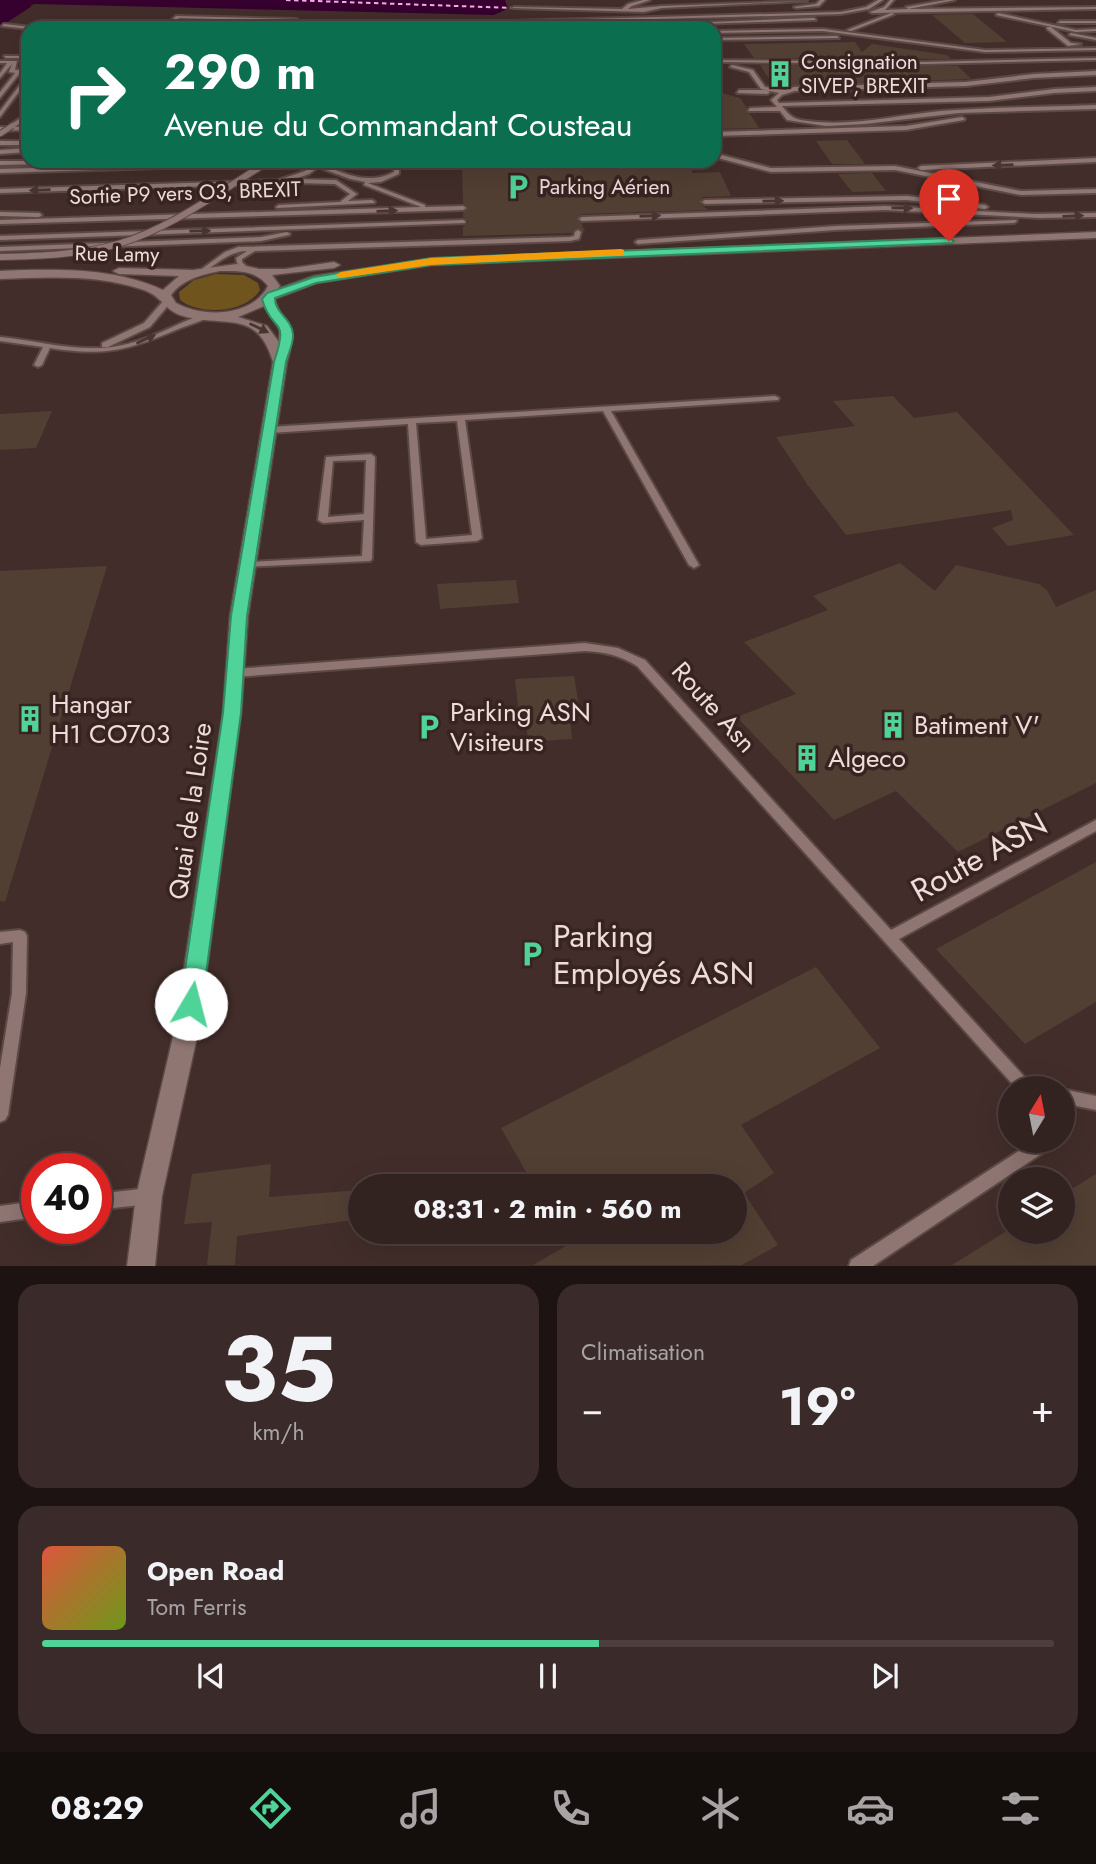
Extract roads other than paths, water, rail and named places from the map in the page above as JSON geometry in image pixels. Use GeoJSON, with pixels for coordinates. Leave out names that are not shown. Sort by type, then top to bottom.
{"type":"FeatureCollection","features":[{"type":"Feature","properties":{"kind":"street"},"geometry":{"type":"LineString","coordinates":[[212,316],[251,309],[269,297],[309,282],[383,267],[512,256],[1096,235]]}},
{"type":"Feature","properties":{"kind":"street","name":"Rue Lamy"},"geometry":{"type":"LineString","coordinates":[[0,275],[98,271],[285,272],[407,257],[512,256]]}},
{"type":"Feature","properties":{"kind":"street","name":"Quai de la Loire"},"geometry":{"type":"LineString","coordinates":[[141,1265],[149,1196],[187,1028],[232,713],[238,626],[280,362],[288,334],[269,297],[274,290],[272,281],[252,271]]}},
{"type":"Feature","properties":{"kind":"street"},"geometry":{"type":"LineString","coordinates":[[166,299],[175,283],[199,272]]}},
{"type":"Feature","properties":{"kind":"street","name":"Rue Lamy"},"geometry":{"type":"LineString","coordinates":[[37,274],[113,280],[147,287],[183,313],[212,316]]}},
{"type":"Feature","properties":{"kind":"street"},"geometry":{"type":"LineString","coordinates":[[212,316],[267,331],[274,340],[280,362]]}},
{"type":"Feature","properties":{"kind":"lane"},"geometry":{"type":"LineString","coordinates":[[623,11],[631,5],[685,0]]}},
{"type":"Feature","properties":{"kind":"lane"},"geometry":{"type":"LineString","coordinates":[[650,2],[721,0]]}},
{"type":"Feature","properties":{"kind":"lane"},"geometry":{"type":"LineString","coordinates":[[650,2],[760,0]]}},
{"type":"Feature","properties":{"kind":"lane"},"geometry":{"type":"LineString","coordinates":[[634,11],[662,7],[811,0]]}},
{"type":"Feature","properties":{"kind":"lane"},"geometry":{"type":"LineString","coordinates":[[796,8],[814,6],[823,0]]}},
{"type":"Feature","properties":{"kind":"lane"},"geometry":{"type":"LineString","coordinates":[[563,21],[833,13],[861,10],[881,0]]}},
{"type":"Feature","properties":{"kind":"lane"},"geometry":{"type":"LineString","coordinates":[[721,25],[800,22],[877,11],[891,4],[892,0]]}},
{"type":"Feature","properties":{"kind":"lane"},"geometry":{"type":"LineString","coordinates":[[844,31],[896,12],[953,0]]}},
{"type":"Feature","properties":{"kind":"lane"},"geometry":{"type":"LineString","coordinates":[[514,8],[623,11],[772,8],[896,12],[981,10],[1096,26]]}},
{"type":"Feature","properties":{"kind":"lane"},"geometry":{"type":"LineString","coordinates":[[981,10],[1049,28],[1070,44],[1096,26]]}},
{"type":"Feature","properties":{"kind":"lane"},"geometry":{"type":"LineString","coordinates":[[981,10],[1096,26]]}},
{"type":"Feature","properties":{"kind":"lane"},"geometry":{"type":"LineString","coordinates":[[981,10],[1096,26]]}},
{"type":"Feature","properties":{"kind":"lane"},"geometry":{"type":"LineString","coordinates":[[981,10],[1096,26]]}},
{"type":"Feature","properties":{"kind":"lane"},"geometry":{"type":"LineString","coordinates":[[1018,19],[1096,26]]}},
{"type":"Feature","properties":{"kind":"lane"},"geometry":{"type":"LineString","coordinates":[[1018,19],[1096,26]]}},
{"type":"Feature","properties":{"kind":"lane"},"geometry":{"type":"LineString","coordinates":[[255,21],[297,21]]}},
{"type":"Feature","properties":{"kind":"lane"},"geometry":{"type":"LineString","coordinates":[[1049,28],[1062,21]]}},
{"type":"Feature","properties":{"kind":"lane"},"geometry":{"type":"LineString","coordinates":[[721,24],[800,22]]}},
{"type":"Feature","properties":{"kind":"lane"},"geometry":{"type":"LineString","coordinates":[[4,25],[21,27]]}},
{"type":"Feature","properties":{"kind":"lane"},"geometry":{"type":"LineString","coordinates":[[721,32],[844,31],[985,51],[1096,26]]}},
{"type":"Feature","properties":{"kind":"lane"},"geometry":{"type":"LineString","coordinates":[[721,39],[842,37],[979,55],[1096,26]]}},
{"type":"Feature","properties":{"kind":"lane"},"geometry":{"type":"LineString","coordinates":[[721,62],[924,63],[1096,26]]}},
{"type":"Feature","properties":{"kind":"lane"},"geometry":{"type":"LineString","coordinates":[[0,56],[21,57]]}},
{"type":"Feature","properties":{"kind":"lane"},"geometry":{"type":"LineString","coordinates":[[0,76],[4,63],[15,62],[21,71]]}},
{"type":"Feature","properties":{"kind":"lane"},"geometry":{"type":"LineString","coordinates":[[721,64],[751,71],[763,88],[780,95]]}},
{"type":"Feature","properties":{"kind":"lane"},"geometry":{"type":"LineString","coordinates":[[0,87],[21,73]]}},
{"type":"Feature","properties":{"kind":"lane"},"geometry":{"type":"LineString","coordinates":[[0,96],[21,73]]}},
{"type":"Feature","properties":{"kind":"lane"},"geometry":{"type":"LineString","coordinates":[[743,99],[810,88],[966,84],[1096,73]]}},
{"type":"Feature","properties":{"kind":"lane"},"geometry":{"type":"LineString","coordinates":[[0,105],[21,74]]}},
{"type":"Feature","properties":{"kind":"lane"},"geometry":{"type":"LineString","coordinates":[[0,115],[21,74]]}},
{"type":"Feature","properties":{"kind":"lane"},"geometry":{"type":"LineString","coordinates":[[750,110],[989,99],[1096,89]]}},
{"type":"Feature","properties":{"kind":"lane"},"geometry":{"type":"LineString","coordinates":[[738,92],[780,95]]}},
{"type":"Feature","properties":{"kind":"lane"},"geometry":{"type":"LineString","coordinates":[[780,95],[779,107],[789,119],[823,123],[889,121],[961,111],[1096,107]]}},
{"type":"Feature","properties":{"kind":"lane"},"geometry":{"type":"LineString","coordinates":[[721,134],[906,128],[954,119],[1096,115]]}},
{"type":"Feature","properties":{"kind":"lane"},"geometry":{"type":"LineString","coordinates":[[0,131],[21,120]]}},
{"type":"Feature","properties":{"kind":"lane"},"geometry":{"type":"LineString","coordinates":[[0,131],[21,129]]}},
{"type":"Feature","properties":{"kind":"lane"},"geometry":{"type":"LineString","coordinates":[[0,143],[21,143]]}},
{"type":"Feature","properties":{"kind":"lane"},"geometry":{"type":"LineString","coordinates":[[0,152],[21,150]]}},
{"type":"Feature","properties":{"kind":"lane"},"geometry":{"type":"LineString","coordinates":[[721,157],[771,170],[1096,160]]}},
{"type":"Feature","properties":{"kind":"lane"},"geometry":{"type":"LineString","coordinates":[[0,163],[21,163]]}},
{"type":"Feature","properties":{"kind":"lane"},"geometry":{"type":"LineString","coordinates":[[0,171],[97,168]]}},
{"type":"Feature","properties":{"kind":"lane"},"geometry":{"type":"LineString","coordinates":[[0,257],[76,252],[130,240],[172,219],[258,168]]}},
{"type":"Feature","properties":{"kind":"lane"},"geometry":{"type":"LineString","coordinates":[[278,182],[303,175],[316,168]]}},
{"type":"Feature","properties":{"kind":"lane"},"geometry":{"type":"LineString","coordinates":[[0,223],[458,209],[413,204],[325,168]]}},
{"type":"Feature","properties":{"kind":"lane"},"geometry":{"type":"LineString","coordinates":[[326,213],[372,202],[390,194],[394,188],[393,176],[397,168]]}},
{"type":"Feature","properties":{"kind":"lane"},"geometry":{"type":"LineString","coordinates":[[895,168],[1013,192],[1096,191]]}},
{"type":"Feature","properties":{"kind":"lane"},"geometry":{"type":"LineString","coordinates":[[357,181],[378,181],[393,176]]}},
{"type":"Feature","properties":{"kind":"lane"},"geometry":{"type":"LineString","coordinates":[[0,191],[336,182],[354,194],[351,199],[336,205]]}},
{"type":"Feature","properties":{"kind":"lane"},"geometry":{"type":"LineString","coordinates":[[705,202],[919,198],[1040,216]]}},
{"type":"Feature","properties":{"kind":"lane","name":"Sortie P9 vers O3, BREXIT"},"geometry":{"type":"LineString","coordinates":[[0,214],[372,202]]}},
{"type":"Feature","properties":{"kind":"lane"},"geometry":{"type":"LineString","coordinates":[[582,219],[907,208],[1040,216],[1096,215]]}},
{"type":"Feature","properties":{"kind":"lane"},"geometry":{"type":"LineString","coordinates":[[835,228],[858,209]]}},
{"type":"Feature","properties":{"kind":"lane"},"geometry":{"type":"LineString","coordinates":[[0,223],[252,215]]}},
{"type":"Feature","properties":{"kind":"lane"},"geometry":{"type":"LineString","coordinates":[[638,242],[835,228],[1019,221],[1040,216]]}},
{"type":"Feature","properties":{"kind":"lane"},"geometry":{"type":"LineString","coordinates":[[0,238],[463,222]]}},
{"type":"Feature","properties":{"kind":"lane"},"geometry":{"type":"LineString","coordinates":[[0,249],[261,239],[314,228]]}},
{"type":"Feature","properties":{"kind":"lane"},"geometry":{"type":"LineString","coordinates":[[199,272],[229,251],[570,239],[577,237],[578,232]]}},
{"type":"Feature","properties":{"kind":"lane"},"geometry":{"type":"LineString","coordinates":[[252,271],[239,262],[240,257],[262,249]]}},
{"type":"Feature","properties":{"kind":"lane"},"geometry":{"type":"LineString","coordinates":[[82,350],[109,344],[131,335],[156,317],[166,299]]}},
{"type":"Feature","properties":{"kind":"lane"},"geometry":{"type":"LineString","coordinates":[[0,340],[82,350],[127,347],[178,325],[212,316]]}},
{"type":"Feature","properties":{"kind":"lane"},"geometry":{"type":"LineString","coordinates":[[38,365],[47,346]]}},
{"type":"Feature","properties":{"kind":"lane"},"geometry":{"type":"LineString","coordinates":[[270,430],[775,398]]}},
{"type":"Feature","properties":{"kind":"lane"},"geometry":{"type":"LineString","coordinates":[[606,409],[694,565]]}},
{"type":"Feature","properties":{"kind":"lane"},"geometry":{"type":"LineString","coordinates":[[412,421],[421,542],[477,538],[461,418]]}},
{"type":"Feature","properties":{"kind":"lane"},"geometry":{"type":"LineString","coordinates":[[248,565],[367,559],[369,517],[371,457],[329,458],[323,520],[369,517]]}},
{"type":"Feature","properties":{"kind":"lane","name":"Route Asn"},"geometry":{"type":"LineString","coordinates":[[235,673],[585,647],[619,650],[641,663],[1013,1076]]}},
{"type":"Feature","properties":{"kind":"lane","name":"Route ASN"},"geometry":{"type":"LineString","coordinates":[[888,938],[1096,825]]}},
{"type":"Feature","properties":{"kind":"lane"},"geometry":{"type":"LineString","coordinates":[[0,938],[20,936],[19,993],[0,1115]]}},
{"type":"Feature","properties":{"kind":"lane"},"geometry":{"type":"LineString","coordinates":[[1075,1099],[1096,1103]]}},
{"type":"Feature","properties":{"kind":"lane"},"geometry":{"type":"LineString","coordinates":[[857,1265],[1030,1153]]}},
{"type":"Feature","properties":{"kind":"lane"},"geometry":{"type":"LineString","coordinates":[[112,1200],[149,1196]]}},
{"type":"Feature","properties":{"kind":"lane"},"geometry":{"type":"LineString","coordinates":[[0,1214],[21,1211]]}},
{"type":"Feature","properties":{"kind":"place","name":"Consignation SIVEP, BREXIT"},"geometry":{"type":"Point","coordinates":[780,74]}},
{"type":"Feature","properties":{"kind":"place","name":"Parking Aérien"},"geometry":{"type":"Point","coordinates":[518,187]}},
{"type":"Feature","properties":{"kind":"place","name":"Hangar H1 CO703"},"geometry":{"type":"Point","coordinates":[30,719]}},
{"type":"Feature","properties":{"kind":"place","name":"Batiment V'"},"geometry":{"type":"Point","coordinates":[893,725]}},
{"type":"Feature","properties":{"kind":"place","name":"Parking ASN Visiteurs"},"geometry":{"type":"Point","coordinates":[429,727]}},
{"type":"Feature","properties":{"kind":"place","name":"Algeco"},"geometry":{"type":"Point","coordinates":[807,758]}},
{"type":"Feature","properties":{"kind":"place","name":"Parking Employés ASN"},"geometry":{"type":"Point","coordinates":[532,954]}}]}
